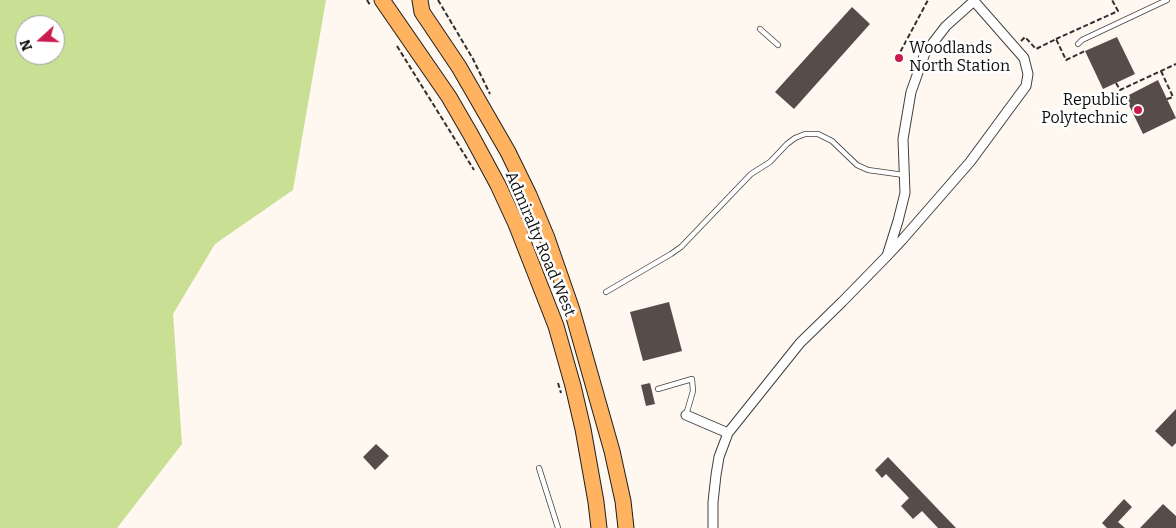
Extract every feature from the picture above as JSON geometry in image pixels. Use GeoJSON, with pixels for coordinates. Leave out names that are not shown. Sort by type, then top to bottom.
{"type":"FeatureCollection","features":[{"type":"Feature","properties":{"kind":"main road","name":"Admiralty Road West"},"geometry":{"type":"LineString","coordinates":[[420,0],[422,12],[459,67],[508,152],[546,238],[572,310],[612,451],[623,501],[626,528]]}},
{"type":"Feature","properties":{"kind":"main road","name":"Admiralty Road West"},"geometry":{"type":"LineString","coordinates":[[377,4],[449,96],[516,224],[556,326],[573,386],[583,429],[599,528]]}},
{"type":"Feature","properties":{"kind":"street"},"geometry":{"type":"LineString","coordinates":[[713,528],[716,475],[719,458],[728,433],[800,343],[887,256],[970,162],[1026,86],[1028,74],[1024,58],[974,1],[946,26],[925,53],[911,92],[903,139],[905,193],[887,256]]}},
{"type":"Feature","properties":{"kind":"street"},"geometry":{"type":"LineString","coordinates":[[686,415],[728,433]]}},
{"type":"Feature","properties":{"kind":"lane"},"geometry":{"type":"LineString","coordinates":[[1078,44],[1082,40],[1167,0]]}},
{"type":"Feature","properties":{"kind":"lane"},"geometry":{"type":"LineString","coordinates":[[760,29],[778,45]]}},
{"type":"Feature","properties":{"kind":"lane"},"geometry":{"type":"LineString","coordinates":[[606,292],[681,247],[751,174],[770,162],[795,138],[805,134],[818,134],[832,141],[857,165],[868,170],[904,175]]}},
{"type":"Feature","properties":{"kind":"lane"},"geometry":{"type":"LineString","coordinates":[[658,389],[692,379],[693,391],[686,415]]}},
{"type":"Feature","properties":{"kind":"lane"},"geometry":{"type":"LineString","coordinates":[[539,468],[558,528]]}},
{"type":"Feature","properties":{"kind":"path"},"geometry":{"type":"LineString","coordinates":[[367,0],[377,4]]}},
{"type":"Feature","properties":{"kind":"path"},"geometry":{"type":"LineString","coordinates":[[898,58],[928,0]]}},
{"type":"Feature","properties":{"kind":"path"},"geometry":{"type":"LineString","coordinates":[[1019,42],[1025,37],[1036,49],[1118,11],[1112,0]]}},
{"type":"Feature","properties":{"kind":"path"},"geometry":{"type":"LineString","coordinates":[[1056,39],[1066,60],[1085,52]]}},
{"type":"Feature","properties":{"kind":"path"},"geometry":{"type":"LineString","coordinates":[[397,45],[479,177]]}},
{"type":"Feature","properties":{"kind":"path"},"geometry":{"type":"LineString","coordinates":[[1116,83],[1120,90],[1176,64]]}},
{"type":"Feature","properties":{"kind":"path"},"geometry":{"type":"LineString","coordinates":[[1161,71],[1173,97],[1167,99]]}},
{"type":"Feature","properties":{"kind":"path"},"geometry":{"type":"LineString","coordinates":[[557,380],[562,398]]}},
{"type":"Feature","properties":{"kind":"green space"},"geometry":{"type":"Polygon","coordinates":[[[0,0],[326,0],[293,190],[215,244],[173,314],[182,444],[117,528],[0,528],[0,0]]]}},
{"type":"Feature","properties":{"kind":"building"},"geometry":{"type":"Polygon","coordinates":[[[852,7],[870,24],[794,109],[775,92],[852,7]]]}},
{"type":"Feature","properties":{"kind":"building"},"geometry":{"type":"Polygon","coordinates":[[[1117,37],[1135,74],[1103,89],[1085,51],[1117,37]]]}},
{"type":"Feature","properties":{"kind":"building"},"geometry":{"type":"Polygon","coordinates":[[[1158,80],[1176,118],[1143,134],[1125,97],[1158,80]]]}},
{"type":"Feature","properties":{"kind":"building"},"geometry":{"type":"Polygon","coordinates":[[[669,302],[682,351],[643,361],[630,312],[669,302]]]}},
{"type":"Feature","properties":{"kind":"building"},"geometry":{"type":"Polygon","coordinates":[[[650,383],[655,404],[646,406],[641,385],[650,383]]]}},
{"type":"Feature","properties":{"kind":"building"},"geometry":{"type":"Polygon","coordinates":[[[1176,409],[1176,443],[1172,447],[1155,431],[1176,409]]]}},
{"type":"Feature","properties":{"kind":"building"},"geometry":{"type":"Polygon","coordinates":[[[376,444],[389,456],[375,470],[363,457],[376,444]]]}},
{"type":"Feature","properties":{"kind":"building"},"geometry":{"type":"Polygon","coordinates":[[[888,457],[956,528],[938,528],[922,511],[913,519],[901,506],[909,498],[886,474],[882,478],[875,470],[888,457]]]}},
{"type":"Feature","properties":{"kind":"building"},"geometry":{"type":"Polygon","coordinates":[[[1124,499],[1132,507],[1118,522],[1125,528],[1107,528],[1102,523],[1124,499]]]}},
{"type":"Feature","properties":{"kind":"building"},"geometry":{"type":"Polygon","coordinates":[[[1163,504],[1176,516],[1176,528],[1140,528],[1163,504]]]}},
{"type":"Feature","properties":{"kind":"place","name":"Woodlands North Station"},"geometry":{"type":"Point","coordinates":[899,58]}},
{"type":"Feature","properties":{"kind":"place","name":"Republic Polytechnic"},"geometry":{"type":"Point","coordinates":[1138,110]}}]}
